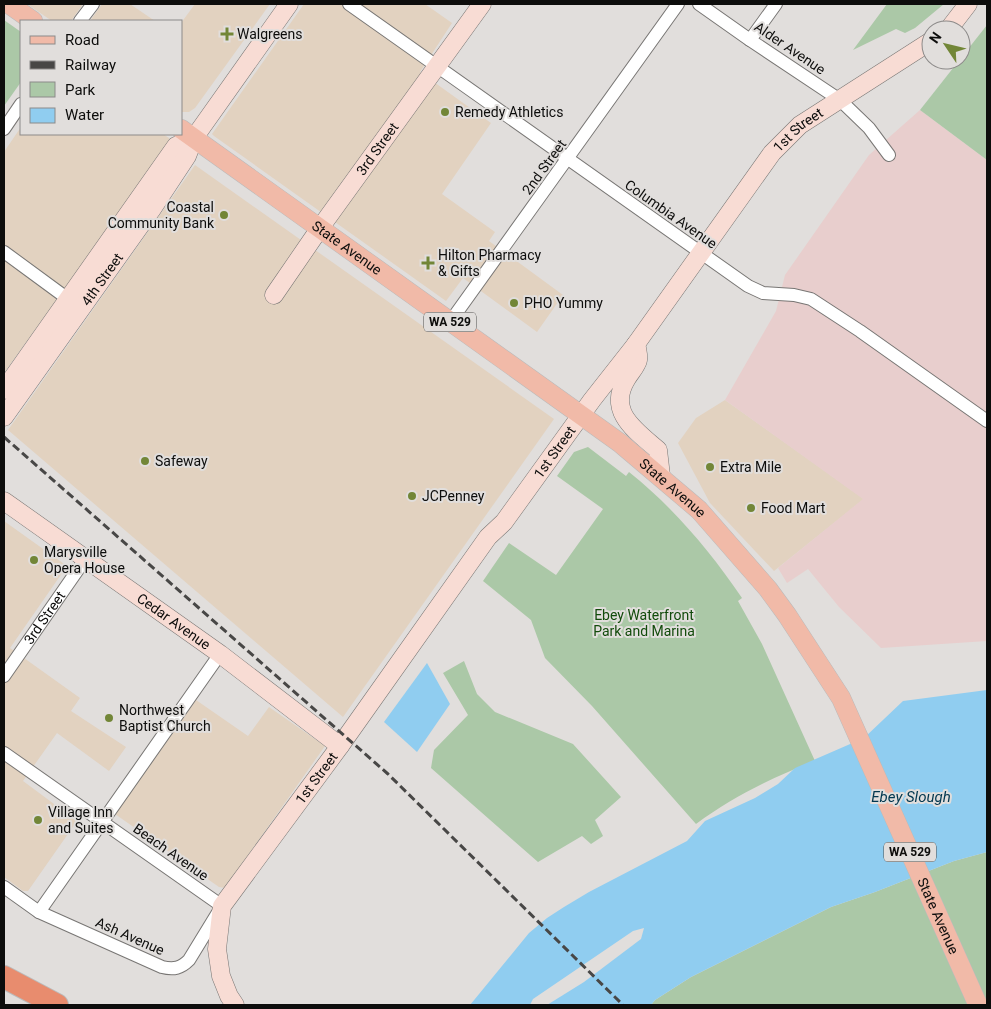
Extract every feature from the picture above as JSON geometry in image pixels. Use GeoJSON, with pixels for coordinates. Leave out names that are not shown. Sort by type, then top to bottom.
{"type":"FeatureCollection","features":[{"type":"Feature","properties":{"kind":"highway"},"geometry":{"type":"LineString","coordinates":[[4,977],[57,1005]]}},
{"type":"Feature","properties":{"kind":"main road"},"geometry":{"type":"LineString","coordinates":[[9,4],[32,20]]}},
{"type":"Feature","properties":{"kind":"main road","name":"State Avenue"},"geometry":{"type":"LineString","coordinates":[[187,134],[620,443],[699,510],[768,589],[841,698],[978,1005]]}},
{"type":"Feature","properties":{"kind":"street"},"geometry":{"type":"LineString","coordinates":[[81,20],[93,4]]}},
{"type":"Feature","properties":{"kind":"street","name":"4th Street"},"geometry":{"type":"LineString","coordinates":[[4,390],[176,146],[289,4]]}},
{"type":"Feature","properties":{"kind":"street","name":"Columbia Avenue"},"geometry":{"type":"LineString","coordinates":[[349,4],[748,286],[762,292],[794,295],[811,299],[860,331],[987,421]]}},
{"type":"Feature","properties":{"kind":"street","name":"3rd Street"},"geometry":{"type":"LineString","coordinates":[[274,295],[320,228],[482,4]]}},
{"type":"Feature","properties":{"kind":"street","name":"2nd Street"},"geometry":{"type":"LineString","coordinates":[[450,322],[678,4]]}},
{"type":"Feature","properties":{"kind":"street","name":"Alder Avenue"},"geometry":{"type":"LineString","coordinates":[[699,4],[840,100]]}},
{"type":"Feature","properties":{"kind":"street"},"geometry":{"type":"LineString","coordinates":[[750,40],[776,4]]}},
{"type":"Feature","properties":{"kind":"street"},"geometry":{"type":"LineString","coordinates":[[956,20],[968,4]]}},
{"type":"Feature","properties":{"kind":"street","name":"1st Street"},"geometry":{"type":"LineString","coordinates":[[222,906],[340,746],[488,537],[504,522],[581,415],[636,344],[772,153],[800,125],[921,47]]}},
{"type":"Feature","properties":{"kind":"street"},"geometry":{"type":"LineString","coordinates":[[840,100],[869,128],[889,155]]}},
{"type":"Feature","properties":{"kind":"street"},"geometry":{"type":"LineString","coordinates":[[4,129],[20,105]]}},
{"type":"Feature","properties":{"kind":"street","name":"4th Street"},"geometry":{"type":"LineString","coordinates":[[4,417],[152,209],[187,156],[187,134]]}},
{"type":"Feature","properties":{"kind":"street"},"geometry":{"type":"LineString","coordinates":[[4,252],[72,301],[74,307],[49,342],[46,357]]}},
{"type":"Feature","properties":{"kind":"street"},"geometry":{"type":"LineString","coordinates":[[636,344],[638,360],[624,382],[620,396],[620,407],[625,419],[658,450],[661,476]]}},
{"type":"Feature","properties":{"kind":"street","name":"Cedar Avenue"},"geometry":{"type":"LineString","coordinates":[[4,501],[220,654],[340,746]]}},
{"type":"Feature","properties":{"kind":"street","name":"3rd Street"},"geometry":{"type":"LineString","coordinates":[[4,676],[86,558]]}},
{"type":"Feature","properties":{"kind":"street"},"geometry":{"type":"LineString","coordinates":[[39,912],[220,654]]}},
{"type":"Feature","properties":{"kind":"street","name":"Beach Avenue"},"geometry":{"type":"LineString","coordinates":[[4,754],[222,906]]}},
{"type":"Feature","properties":{"kind":"street","name":"Ash Avenue"},"geometry":{"type":"LineString","coordinates":[[4,887],[39,912],[169,969],[182,967],[190,960],[222,906]]}},
{"type":"Feature","properties":{"kind":"street"},"geometry":{"type":"LineString","coordinates":[[222,906],[217,949],[221,976],[235,1005]]}},
{"type":"Feature","properties":{"kind":"shaded area"},"geometry":{"type":"Polygon","coordinates":[[[27,4],[83,4],[72,20],[51,20],[27,4]]]}},
{"type":"Feature","properties":{"kind":"shaded area"},"geometry":{"type":"Polygon","coordinates":[[[102,4],[130,4],[154,20],[91,20],[102,4]]]}},
{"type":"Feature","properties":{"kind":"shaded area"},"geometry":{"type":"Polygon","coordinates":[[[195,4],[270,4],[195,108],[189,112],[182,112],[182,22],[195,4]]]}},
{"type":"Feature","properties":{"kind":"shaded area"},"geometry":{"type":"Polygon","coordinates":[[[304,4],[425,4],[452,23],[420,72],[491,123],[442,194],[495,232],[489,241],[563,295],[537,332],[463,278],[446,301],[212,134],[304,4]]]}},
{"type":"Feature","properties":{"kind":"shaded area"},"geometry":{"type":"Polygon","coordinates":[[[920,110],[987,160],[987,641],[881,648],[839,607],[808,569],[787,583],[778,568],[863,499],[725,400],[776,311],[785,275],[869,155],[920,110]]]}},
{"type":"Feature","properties":{"kind":"shaded area"},"geometry":{"type":"Polygon","coordinates":[[[20,128],[20,135],[164,135],[169,138],[170,142],[4,373],[4,152],[20,128]]]}},
{"type":"Feature","properties":{"kind":"shaded area"},"geometry":{"type":"Polygon","coordinates":[[[195,165],[554,419],[343,717],[8,430],[195,165]]]}},
{"type":"Feature","properties":{"kind":"shaded area"},"geometry":{"type":"Polygon","coordinates":[[[725,400],[864,499],[774,571],[710,503],[678,443],[696,418],[725,400]]]}},
{"type":"Feature","properties":{"kind":"shaded area"},"geometry":{"type":"Polygon","coordinates":[[[4,521],[67,566],[10,648],[80,698],[71,711],[126,747],[109,771],[57,733],[23,781],[77,821],[28,891],[23,891],[4,877],[4,521]]]}},
{"type":"Feature","properties":{"kind":"shaded area"},"geometry":{"type":"Polygon","coordinates":[[[196,700],[248,736],[269,707],[325,746],[225,888],[219,887],[115,814],[196,700]]]}},
{"type":"Feature","properties":{"kind":"green space"},"geometry":{"type":"Polygon","coordinates":[[[887,4],[944,4],[925,20],[921,20],[921,23],[915,28],[905,33],[896,29],[853,50],[887,4]]]}},
{"type":"Feature","properties":{"kind":"green space"},"geometry":{"type":"Polygon","coordinates":[[[4,20],[20,31],[20,83],[4,106],[4,20]]]}},
{"type":"Feature","properties":{"kind":"green space"},"geometry":{"type":"Polygon","coordinates":[[[987,25],[987,160],[920,110],[952,70],[971,70],[971,45],[987,25]]]}},
{"type":"Feature","properties":{"kind":"green space","name":"Ebey Waterfront Park and Marina"},"geometry":{"type":"Polygon","coordinates":[[[588,447],[626,476],[629,472],[661,500],[704,547],[730,581],[742,598],[738,601],[762,644],[815,761],[754,788],[696,824],[592,706],[545,658],[531,620],[483,581],[509,543],[556,575],[603,509],[557,476],[574,452],[588,447]]]}},
{"type":"Feature","properties":{"kind":"green space"},"geometry":{"type":"Polygon","coordinates":[[[464,661],[477,694],[495,712],[573,744],[621,797],[595,820],[603,836],[591,844],[582,836],[538,862],[431,768],[434,750],[468,715],[443,673],[464,661]]]}},
{"type":"Feature","properties":{"kind":"green space"},"geometry":{"type":"Polygon","coordinates":[[[987,852],[987,1005],[651,1005],[655,1000],[691,977],[831,907],[954,861],[987,852]]]}},
{"type":"Feature","properties":{"kind":"water"},"geometry":{"type":"Polygon","coordinates":[[[427,663],[450,704],[417,752],[384,722],[427,663]]]}},
{"type":"Feature","properties":{"kind":"water","name":"Ebey Slough"},"geometry":{"type":"Polygon","coordinates":[[[987,690],[987,852],[954,861],[831,907],[691,977],[655,1000],[651,1005],[470,1005],[529,933],[547,918],[589,892],[687,841],[705,821],[755,798],[778,784],[795,768],[864,738],[903,701],[987,690]]]}},
{"type":"Feature","properties":{"kind":"pier"},"geometry":{"type":"Polygon","coordinates":[[[644,928],[641,939],[584,982],[547,1005],[530,1005],[533,999],[633,931],[644,928]]]}},
{"type":"Feature","properties":{"kind":"railway"},"geometry":{"type":"LineString","coordinates":[[4,437],[388,774],[623,1005]]}},
{"type":"Feature","properties":{"kind":"place","name":"Walgreens"},"geometry":{"type":"Point","coordinates":[227,34]}},
{"type":"Feature","properties":{"kind":"place","name":"Remedy Athletics"},"geometry":{"type":"Point","coordinates":[445,112]}},
{"type":"Feature","properties":{"kind":"place","name":"Coastal Community Bank"},"geometry":{"type":"Point","coordinates":[224,215]}},
{"type":"Feature","properties":{"kind":"place","name":"Hilton Pharmacy & Gifts"},"geometry":{"type":"Point","coordinates":[428,263]}},
{"type":"Feature","properties":{"kind":"place","name":"PHO Yummy"},"geometry":{"type":"Point","coordinates":[514,303]}},
{"type":"Feature","properties":{"kind":"place","name":"Safeway"},"geometry":{"type":"Point","coordinates":[145,461]}},
{"type":"Feature","properties":{"kind":"place","name":"Extra Mile"},"geometry":{"type":"Point","coordinates":[710,467]}},
{"type":"Feature","properties":{"kind":"place","name":"JCPenney"},"geometry":{"type":"Point","coordinates":[412,496]}},
{"type":"Feature","properties":{"kind":"place","name":"Food Mart"},"geometry":{"type":"Point","coordinates":[751,508]}},
{"type":"Feature","properties":{"kind":"place","name":"Marysville Opera House"},"geometry":{"type":"Point","coordinates":[34,560]}},
{"type":"Feature","properties":{"kind":"place","name":"Northwest Baptist Church"},"geometry":{"type":"Point","coordinates":[109,718]}},
{"type":"Feature","properties":{"kind":"place","name":"Village Inn and Suites"},"geometry":{"type":"Point","coordinates":[38,820]}}]}
